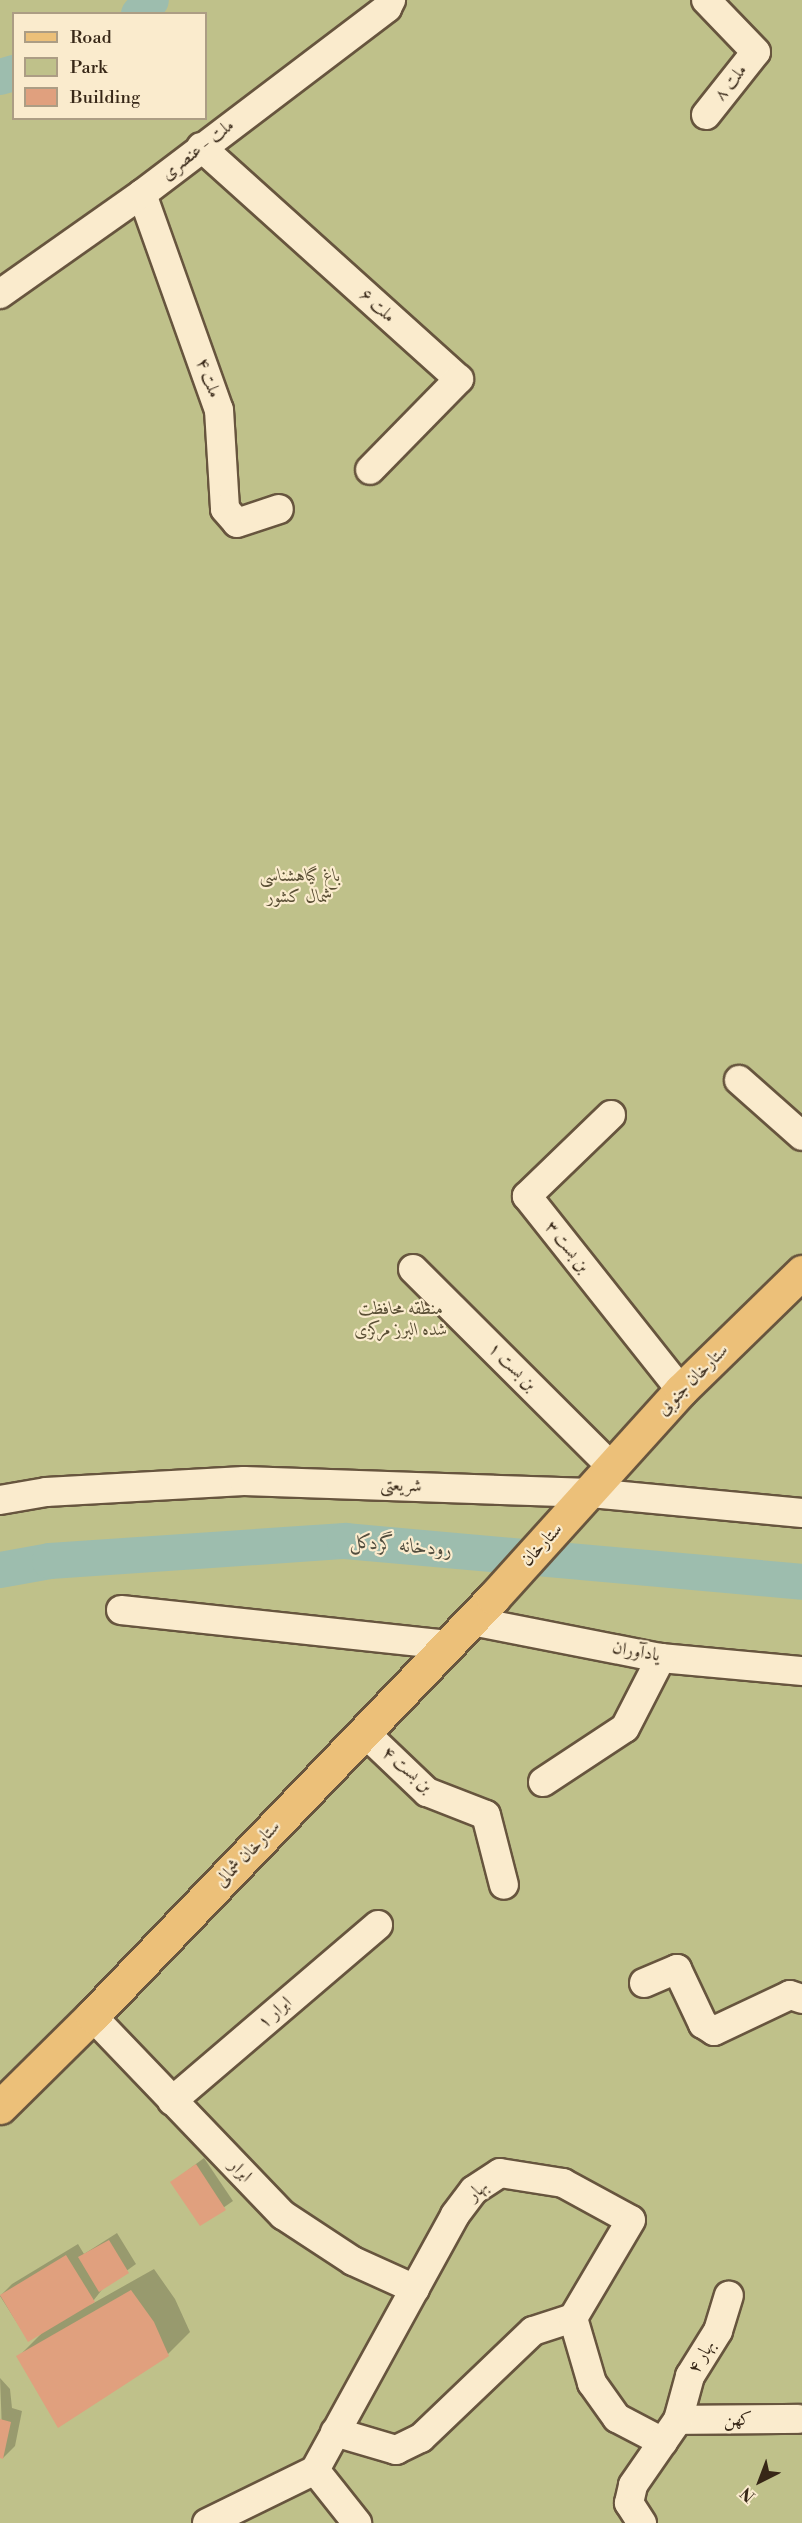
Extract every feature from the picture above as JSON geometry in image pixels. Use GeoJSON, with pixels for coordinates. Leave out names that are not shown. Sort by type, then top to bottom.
{"type":"FeatureCollection","features":[{"type":"Feature","properties":{"kind":"main road","name":"ستارخان جنوبی"},"geometry":{"type":"LineString","coordinates":[[591,1493],[611,1466],[681,1390],[802,1272]]}},
{"type":"Feature","properties":{"kind":"main road","name":"ستارخان"},"geometry":{"type":"LineString","coordinates":[[482,1609],[591,1493]]}},
{"type":"Feature","properties":{"kind":"main road","name":"ستارخان شمالی"},"geometry":{"type":"LineString","coordinates":[[0,2107],[92,2016],[482,1609]]}},
{"type":"Feature","properties":{"kind":"street","name":"ملت - عنصری"},"geometry":{"type":"LineString","coordinates":[[0,294],[142,194],[387,8],[391,0]]}},
{"type":"Feature","properties":{"kind":"street","name":"ملت ۸"},"geometry":{"type":"LineString","coordinates":[[706,0],[756,52],[706,115]]}},
{"type":"Feature","properties":{"kind":"street","name":"ملت ۶"},"geometry":{"type":"LineString","coordinates":[[201,147],[459,379],[370,470]]}},
{"type":"Feature","properties":{"kind":"street","name":"ملت ۴"},"geometry":{"type":"LineString","coordinates":[[142,194],[219,410],[225,509],[237,523],[279,509]]}},
{"type":"Feature","properties":{"kind":"street"},"geometry":{"type":"LineString","coordinates":[[740,1080],[802,1136]]}},
{"type":"Feature","properties":{"kind":"street","name":"بن بست ۳"},"geometry":{"type":"LineString","coordinates":[[611,1115],[527,1196],[681,1390]]}},
{"type":"Feature","properties":{"kind":"street","name":"بن بست ۱"},"geometry":{"type":"LineString","coordinates":[[413,1269],[611,1466]]}},
{"type":"Feature","properties":{"kind":"street","name":"شریعتی"},"geometry":{"type":"LineString","coordinates":[[0,1500],[46,1492],[244,1481],[591,1493],[802,1513]]}},
{"type":"Feature","properties":{"kind":"street","name":"یادآوران"},"geometry":{"type":"LineString","coordinates":[[482,1609],[661,1658],[802,1671]]}},
{"type":"Feature","properties":{"kind":"street"},"geometry":{"type":"LineString","coordinates":[[122,1610],[448,1645]]}},
{"type":"Feature","properties":{"kind":"street"},"geometry":{"type":"LineString","coordinates":[[543,1782],[625,1728],[661,1658]]}},
{"type":"Feature","properties":{"kind":"street","name":"بن بست ۴"},"geometry":{"type":"LineString","coordinates":[[365,1733],[427,1792],[486,1815],[504,1885]]}},
{"type":"Feature","properties":{"kind":"street","name":"ابرار ۱"},"geometry":{"type":"LineString","coordinates":[[172,2102],[378,1925]]}},
{"type":"Feature","properties":{"kind":"street"},"geometry":{"type":"LineString","coordinates":[[644,1983],[677,1969],[703,2024],[714,2031],[790,1995],[802,1999]]}},
{"type":"Feature","properties":{"kind":"street","name":"ابرار"},"geometry":{"type":"LineString","coordinates":[[92,2016],[283,2216],[353,2261],[415,2289]]}},
{"type":"Feature","properties":{"kind":"street","name":"بهار"},"geometry":{"type":"LineString","coordinates":[[315,2470],[455,2215],[474,2190],[500,2173],[563,2183],[631,2220],[573,2318]]}},
{"type":"Feature","properties":{"kind":"street","name":"بهار ۴"},"geometry":{"type":"LineString","coordinates":[[670,2431],[690,2376],[718,2331],[729,2296]]}},
{"type":"Feature","properties":{"kind":"street"},"geometry":{"type":"LineString","coordinates":[[335,2432],[396,2451],[421,2438],[533,2331],[573,2318],[592,2383],[617,2418],[670,2431],[633,2486],[629,2503],[642,2523]]}},
{"type":"Feature","properties":{"kind":"street","name":"کهن"},"geometry":{"type":"LineString","coordinates":[[670,2431],[798,2420]]}},
{"type":"Feature","properties":{"kind":"street"},"geometry":{"type":"LineString","coordinates":[[207,2523],[315,2470],[357,2523]]}},
{"type":"Feature","properties":{"kind":"green space","name":"منطقه محافظت شده البرز مرکزی"},"geometry":{"type":"Polygon","coordinates":[[[0,0],[802,0],[802,2523],[0,2523],[0,0]]]}},
{"type":"Feature","properties":{"kind":"building"},"geometry":{"type":"Polygon","coordinates":[[[196,2164],[226,2210],[200,2226],[170,2182],[196,2164]]]}},
{"type":"Feature","properties":{"kind":"building"},"geometry":{"type":"Polygon","coordinates":[[[109,2240],[129,2273],[99,2292],[78,2257],[109,2240]]]}},
{"type":"Feature","properties":{"kind":"building"},"geometry":{"type":"Polygon","coordinates":[[[66,2255],[95,2302],[28,2342],[0,2295],[66,2255]]]}},
{"type":"Feature","properties":{"kind":"building"},"geometry":{"type":"Polygon","coordinates":[[[131,2290],[154,2322],[169,2356],[58,2428],[16,2356],[131,2290]]]}},
{"type":"Feature","properties":{"kind":"building"},"geometry":{"type":"Polygon","coordinates":[[[0,2419],[11,2422],[3,2459],[0,2458],[0,2419]]]}},
{"type":"Feature","properties":{"kind":"waterway"},"geometry":{"type":"LineString","coordinates":[[141,12],[151,0]]}},
{"type":"Feature","properties":{"kind":"waterway"},"geometry":{"type":"LineString","coordinates":[[0,77],[12,74]]}},
{"type":"Feature","properties":{"kind":"waterway","name":"رودخانه گردکل"},"geometry":{"type":"LineString","coordinates":[[0,1570],[50,1561],[345,1541],[802,1582]]}},
{"type":"Feature","properties":{"kind":"park label","name":"باغ گیاهشناسی شمال کشور"},"geometry":{"type":"Point","coordinates":[300,887]}}]}
